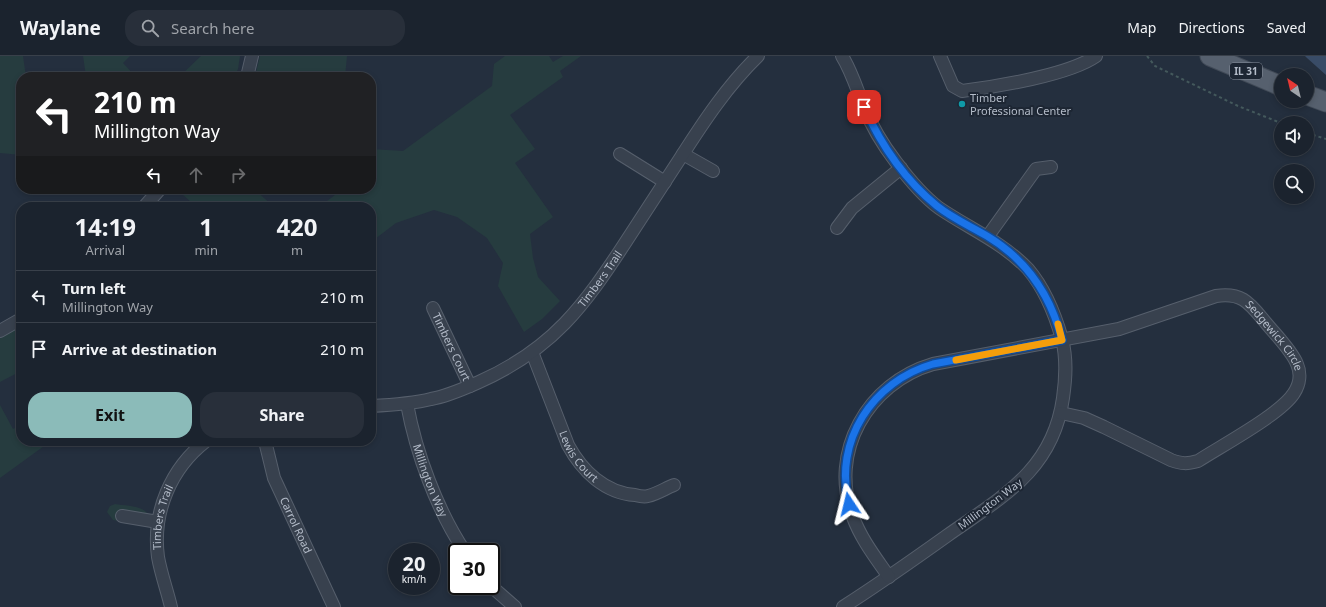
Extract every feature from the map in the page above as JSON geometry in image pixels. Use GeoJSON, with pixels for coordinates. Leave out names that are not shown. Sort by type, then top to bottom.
{"type":"FeatureCollection","features":[{"type":"Feature","properties":{"kind":"main road","name":"IL 31"},"geometry":{"type":"LineString","coordinates":[[1210,56],[1274,83]]}},
{"type":"Feature","properties":{"kind":"main road"},"geometry":{"type":"LineString","coordinates":[[1314,98],[1326,102]]}},
{"type":"Feature","properties":{"kind":"street"},"geometry":{"type":"LineString","coordinates":[[248,72],[252,56]]}},
{"type":"Feature","properties":{"kind":"street","name":"Timbers Trail"},"geometry":{"type":"LineString","coordinates":[[376,406],[407,404],[450,394],[470,386],[498,373],[532,352],[566,323],[597,286],[683,154],[726,92],[758,56]]}},
{"type":"Feature","properties":{"kind":"street","name":"Millington Way"},"geometry":{"type":"LineString","coordinates":[[842,56],[851,72],[872,125],[882,143],[901,168],[938,207],[988,236],[1017,258],[1041,287],[1058,322],[1066,352],[1066,377],[1061,413],[1046,450],[1025,478],[889,577],[843,607]]}},
{"type":"Feature","properties":{"kind":"street"},"geometry":{"type":"LineString","coordinates":[[940,56],[953,86],[962,91],[1052,73],[1077,65],[1096,56]]}},
{"type":"Feature","properties":{"kind":"street"},"geometry":{"type":"LineString","coordinates":[[620,154],[665,182]]}},
{"type":"Feature","properties":{"kind":"street"},"geometry":{"type":"LineString","coordinates":[[683,154],[713,171]]}},
{"type":"Feature","properties":{"kind":"street"},"geometry":{"type":"LineString","coordinates":[[988,236],[1036,169],[1051,167]]}},
{"type":"Feature","properties":{"kind":"street"},"geometry":{"type":"LineString","coordinates":[[836,228],[852,208],[901,168]]}},
{"type":"Feature","properties":{"kind":"street"},"geometry":{"type":"LineString","coordinates":[[148,202],[156,194]]}},
{"type":"Feature","properties":{"kind":"street","name":"Sedgewick Circle"},"geometry":{"type":"LineString","coordinates":[[889,577],[864,539],[853,516],[846,491],[846,464],[851,440],[860,419],[877,398],[896,380],[915,370],[933,364],[1119,329],[1216,296],[1233,295],[1246,301],[1252,306],[1295,359],[1299,377],[1295,392],[1284,405],[1198,461],[1188,464],[1181,464],[1171,460],[1084,418],[1061,413]]}},
{"type":"Feature","properties":{"kind":"street","name":"Timbers Court"},"geometry":{"type":"LineString","coordinates":[[433,308],[470,386]]}},
{"type":"Feature","properties":{"kind":"street"},"geometry":{"type":"LineString","coordinates":[[0,331],[16,322]]}},
{"type":"Feature","properties":{"kind":"street","name":"Lewis Court"},"geometry":{"type":"LineString","coordinates":[[532,352],[568,446],[576,460],[591,476],[606,487],[626,495],[647,496],[674,485]]}},
{"type":"Feature","properties":{"kind":"street","name":"Millington Way"},"geometry":{"type":"LineString","coordinates":[[407,404],[412,430],[439,503],[460,543]]}},
{"type":"Feature","properties":{"kind":"street","name":"Timbers Trail"},"geometry":{"type":"LineString","coordinates":[[171,607],[158,556],[158,522],[163,501],[179,469],[200,446]]}},
{"type":"Feature","properties":{"kind":"street","name":"Carrol Road"},"geometry":{"type":"LineString","coordinates":[[266,446],[274,478],[334,607]]}},
{"type":"Feature","properties":{"kind":"street"},"geometry":{"type":"LineString","coordinates":[[122,516],[158,522]]}},
{"type":"Feature","properties":{"kind":"street"},"geometry":{"type":"LineString","coordinates":[[500,594],[515,607]]}},
{"type":"Feature","properties":{"kind":"path"},"geometry":{"type":"LineString","coordinates":[[1147,56],[1155,66],[1238,106],[1274,120]]}},
{"type":"Feature","properties":{"kind":"path"},"geometry":{"type":"LineString","coordinates":[[1314,135],[1326,139]]}},
{"type":"Feature","properties":{"kind":"green space"},"geometry":{"type":"Polygon","coordinates":[[[0,56],[23,56],[25,72],[16,72],[16,155],[0,153],[0,56]]]}},
{"type":"Feature","properties":{"kind":"green space"},"geometry":{"type":"Polygon","coordinates":[[[83,56],[130,56],[123,63],[131,72],[85,72],[83,56]]]}},
{"type":"Feature","properties":{"kind":"green space"},"geometry":{"type":"Polygon","coordinates":[[[201,56],[240,56],[236,72],[184,72],[201,56]]]}},
{"type":"Feature","properties":{"kind":"green space"},"geometry":{"type":"Polygon","coordinates":[[[260,56],[347,56],[345,72],[256,72],[260,56]]]}},
{"type":"Feature","properties":{"kind":"green space"},"geometry":{"type":"Polygon","coordinates":[[[505,56],[549,56],[553,62],[563,56],[581,56],[560,71],[563,77],[510,115],[535,149],[515,163],[553,217],[530,234],[533,258],[538,277],[560,301],[542,319],[524,332],[498,286],[503,263],[487,238],[457,217],[434,210],[396,223],[376,238],[376,202],[326,202],[336,194],[376,194],[376,149],[403,151],[492,86],[494,64],[505,56]]]}},
{"type":"Feature","properties":{"kind":"green space"},"geometry":{"type":"Polygon","coordinates":[[[182,194],[260,194],[268,202],[191,202],[182,194]]]}},
{"type":"Feature","properties":{"kind":"green space"},"geometry":{"type":"Polygon","coordinates":[[[16,329],[16,374],[0,382],[0,338],[16,329]]]}},
{"type":"Feature","properties":{"kind":"green space"},"geometry":{"type":"Polygon","coordinates":[[[0,405],[13,429],[16,428],[16,446],[44,446],[0,478],[0,405]]]}},
{"type":"Feature","properties":{"kind":"green space"},"geometry":{"type":"Polygon","coordinates":[[[115,504],[140,508],[147,513],[149,517],[143,525],[113,520],[107,512],[110,506],[115,504]]]}},
{"type":"Feature","properties":{"kind":"water"},"geometry":{"type":"Polygon","coordinates":[[[1305,56],[1326,56],[1326,75],[1307,58],[1305,56]]]}},
{"type":"Feature","properties":{"kind":"slow traffic"},"geometry":{"type":"LineString","coordinates":[[956,360],[1062,340],[1058,324]]}},
{"type":"Feature","properties":{"kind":"place","name":"Timber Professional Center"},"geometry":{"type":"Point","coordinates":[962,104]}},
{"type":"Feature","properties":{"kind":"route"},"geometry":{"type":"LineString","coordinates":[[849,504],[846,491],[846,464],[851,440],[860,419],[877,398],[896,380],[915,370],[933,364],[1062,340],[1058,322],[1049,302],[1041,287],[1029,271],[1002,245],[938,207],[926,196],[896,162],[882,143],[864,107]]}}]}
